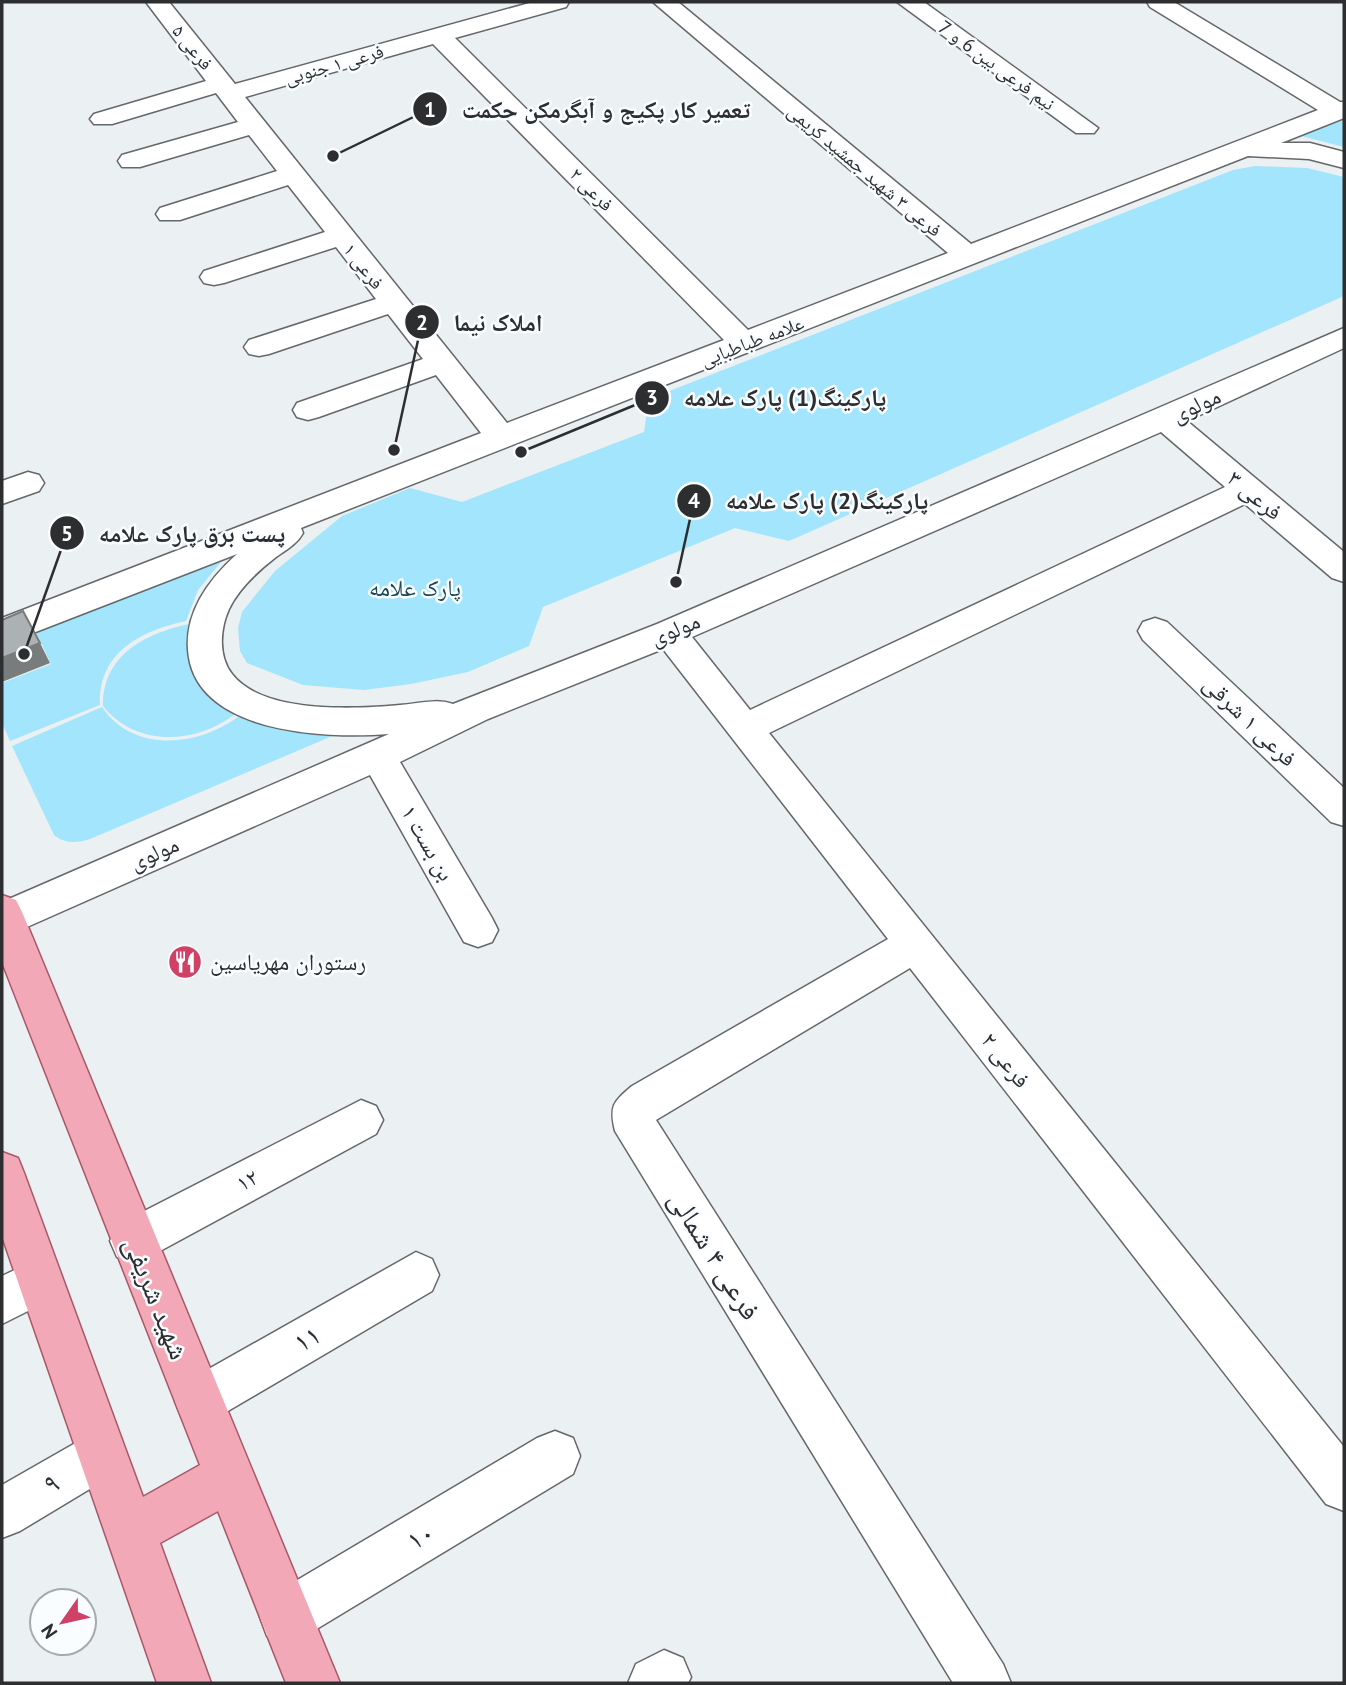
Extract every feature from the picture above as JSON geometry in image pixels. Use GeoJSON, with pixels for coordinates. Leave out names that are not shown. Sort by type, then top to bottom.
{"type":"FeatureCollection","features":[{"type":"Feature","properties":{"kind":"main road","name":"شهید شریفی"},"geometry":{"type":"LineString","coordinates":[[3,915],[313,1683]]}},
{"type":"Feature","properties":{"kind":"main road"},"geometry":{"type":"LineString","coordinates":[[2,1173],[21,1291],[100,1454],[129,1532],[173,1678]]}},
{"type":"Feature","properties":{"kind":"main road"},"geometry":{"type":"LineString","coordinates":[[129,1532],[229,1477]]}},
{"type":"Feature","properties":{"kind":"street","name":"فرعی ۵"},"geometry":{"type":"LineString","coordinates":[[157,2],[226,88]]}},
{"type":"Feature","properties":{"kind":"street","name":"فرعی ۱ جنوبی"},"geometry":{"type":"LineString","coordinates":[[103,119],[558,2]]}},
{"type":"Feature","properties":{"kind":"street","name":"فرعی ۳ شهید جمشید کریمی"},"geometry":{"type":"LineString","coordinates":[[664,2],[969,257]]}},
{"type":"Feature","properties":{"kind":"street","name":"نیم فرعی بین 6 و 7"},"geometry":{"type":"LineString","coordinates":[[909,2],[1085,128]]}},
{"type":"Feature","properties":{"kind":"street"},"geometry":{"type":"LineString","coordinates":[[1158,2],[1340,110]]}},
{"type":"Feature","properties":{"kind":"street","name":"فرعی ۲"},"geometry":{"type":"LineString","coordinates":[[438,35],[745,344]]}},
{"type":"Feature","properties":{"kind":"street","name":"فرعی ۱"},"geometry":{"type":"LineString","coordinates":[[226,88],[392,303],[501,437]]}},
{"type":"Feature","properties":{"kind":"street","name":"علامه طباطبایی"},"geometry":{"type":"LineString","coordinates":[[2,632],[969,257],[1340,110]]}},
{"type":"Feature","properties":{"kind":"street"},"geometry":{"type":"LineString","coordinates":[[131,160],[256,125]]}},
{"type":"Feature","properties":{"kind":"street"},"geometry":{"type":"LineString","coordinates":[[1236,150],[1310,151],[1344,160]]}},
{"type":"Feature","properties":{"kind":"street"},"geometry":{"type":"LineString","coordinates":[[170,214],[295,174]]}},
{"type":"Feature","properties":{"kind":"street"},"geometry":{"type":"LineString","coordinates":[[214,277],[341,236]]}},
{"type":"Feature","properties":{"kind":"street"},"geometry":{"type":"LineString","coordinates":[[259,347],[392,303]]}},
{"type":"Feature","properties":{"kind":"street","name":"مولوی"},"geometry":{"type":"LineString","coordinates":[[3,915],[378,756],[478,708],[669,632],[1166,419],[1344,337]]}},
{"type":"Feature","properties":{"kind":"street"},"geometry":{"type":"LineString","coordinates":[[308,410],[441,363]]}},
{"type":"Feature","properties":{"kind":"street","name":"فرعی ۳"},"geometry":{"type":"LineString","coordinates":[[1166,419],[1344,570]]}},
{"type":"Feature","properties":{"kind":"street"},"geometry":{"type":"LineString","coordinates":[[745,728],[1248,489]]}},
{"type":"Feature","properties":{"kind":"street"},"geometry":{"type":"LineString","coordinates":[[342,498],[277,540],[242,569],[213,603],[202,646],[210,673],[225,693],[286,718],[392,721],[478,708]]}},
{"type":"Feature","properties":{"kind":"street","name":"فرعی ۱ شرقی"},"geometry":{"type":"LineString","coordinates":[[1155,631],[1344,811]]}},
{"type":"Feature","properties":{"kind":"street","name":"فرعی ۲"},"geometry":{"type":"LineString","coordinates":[[669,632],[1344,1486]]}},
{"type":"Feature","properties":{"kind":"street","name":"بن بست ۱"},"geometry":{"type":"LineString","coordinates":[[378,756],[478,930]]}},
{"type":"Feature","properties":{"kind":"street","name":"فرعی ۴ شمالی"},"geometry":{"type":"LineString","coordinates":[[915,944],[647,1100],[632,1113],[637,1131],[981,1679]]}},
{"type":"Feature","properties":{"kind":"street","name":"۱۲"},"geometry":{"type":"LineString","coordinates":[[134,1241],[361,1119]]}},
{"type":"Feature","properties":{"kind":"street","name":"۱۱"},"geometry":{"type":"LineString","coordinates":[[199,1401],[416,1275]]}},
{"type":"Feature","properties":{"kind":"street","name":"۹"},"geometry":{"type":"LineString","coordinates":[[2,1513],[100,1454]]}},
{"type":"Feature","properties":{"kind":"street","name":"۱۰"},"geometry":{"type":"LineString","coordinates":[[286,1617],[555,1456]]}},
{"type":"Feature","properties":{"kind":"green space"},"geometry":{"type":"Polygon","coordinates":[[[1344,120],[1344,147],[1301,136],[1344,120]]]}},
{"type":"Feature","properties":{"kind":"green space","name":"پارک علامه"},"geometry":{"type":"Polygon","coordinates":[[[1255,166],[1307,168],[1344,177],[1344,296],[789,541],[735,528],[543,607],[529,646],[468,672],[411,684],[364,690],[303,685],[247,663],[240,651],[238,628],[242,612],[275,571],[342,516],[410,488],[462,502],[644,432],[649,399],[1233,170],[1255,166]]]}},
{"type":"Feature","properties":{"kind":"green space"},"geometry":{"type":"Polygon","coordinates":[[[221,562],[198,590],[186,621],[138,638],[114,658],[101,687],[100,705],[10,741],[2,723],[2,683],[51,664],[35,630],[221,562]]]}},
{"type":"Feature","properties":{"kind":"green space"},"geometry":{"type":"Polygon","coordinates":[[[189,624],[189,653],[197,677],[212,697],[235,714],[202,732],[166,737],[132,729],[116,719],[103,706],[105,688],[118,660],[142,641],[189,624]]]}},
{"type":"Feature","properties":{"kind":"green space"},"geometry":{"type":"Polygon","coordinates":[[[102,707],[115,722],[148,738],[185,739],[204,735],[238,717],[284,731],[337,734],[90,839],[67,841],[54,835],[12,746],[102,707]]]}},
{"type":"Feature","properties":{"kind":"building"},"geometry":{"type":"Polygon","coordinates":[[[23,611],[40,643],[2,658],[2,620],[23,611]]]}},
{"type":"Feature","properties":{"kind":"place","name":"تعمیر کار پکیج و آبگرمکن حکمت"},"geometry":{"type":"Point","coordinates":[333,156]}},
{"type":"Feature","properties":{"kind":"place","name":"املاک نیما"},"geometry":{"type":"Point","coordinates":[394,450]}},
{"type":"Feature","properties":{"kind":"place","name":"پارکینگ(1) پارک علامه"},"geometry":{"type":"Point","coordinates":[521,452]}},
{"type":"Feature","properties":{"kind":"place","name":"پارکینگ(2) پارک علامه"},"geometry":{"type":"Point","coordinates":[676,582]}},
{"type":"Feature","properties":{"kind":"place","name":"پست برق پارک علامه"},"geometry":{"type":"Point","coordinates":[24,654]}},
{"type":"Feature","properties":{"kind":"place","name":"رستوران مهریاسین"},"geometry":{"type":"Point","coordinates":[185,962]}}]}
